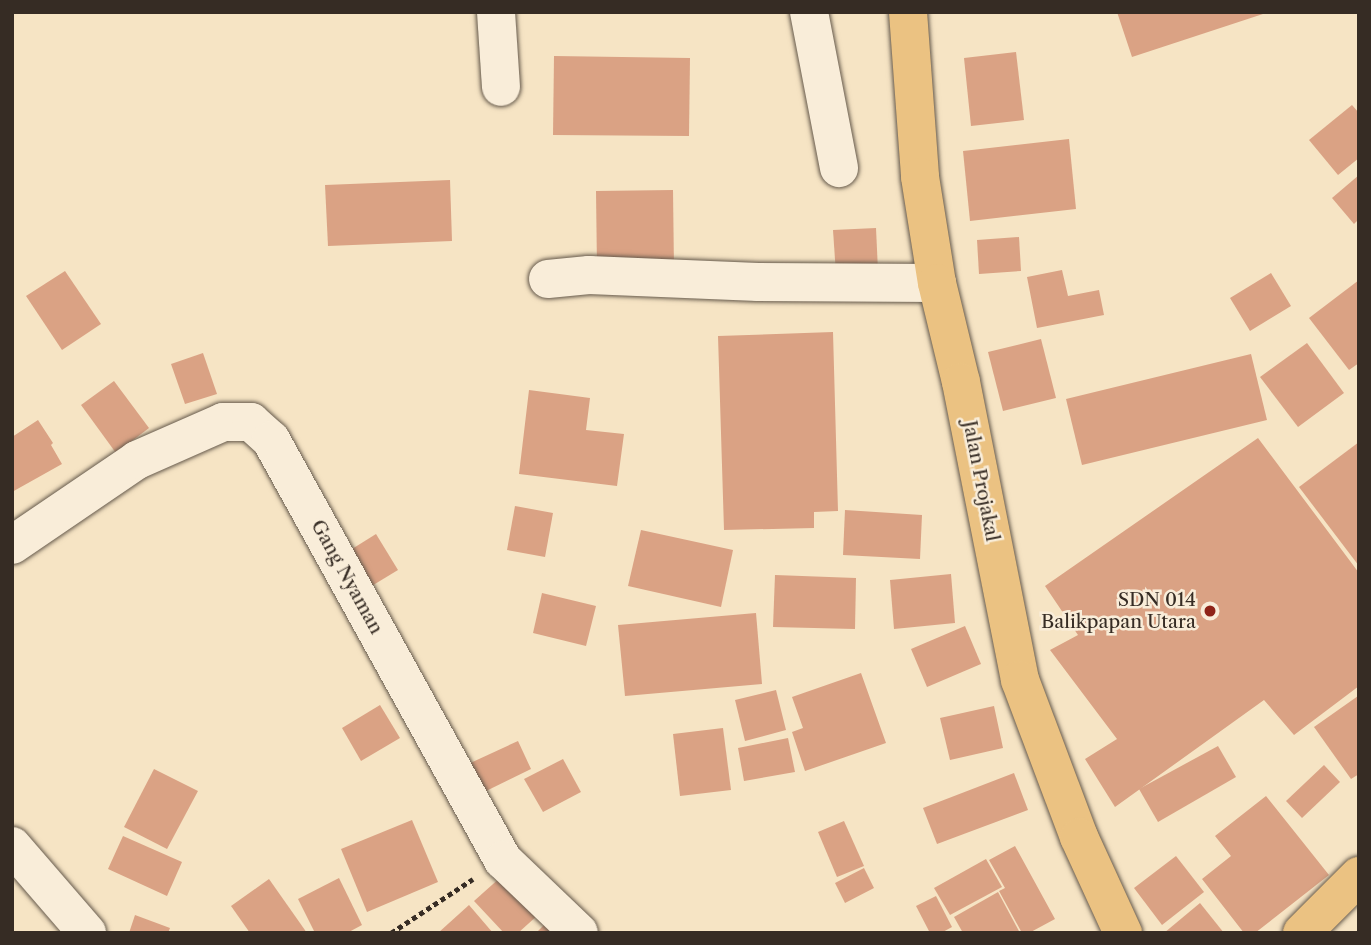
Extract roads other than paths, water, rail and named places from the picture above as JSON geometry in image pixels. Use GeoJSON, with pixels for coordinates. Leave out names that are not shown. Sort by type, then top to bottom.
{"type":"FeatureCollection","features":[{"type":"Feature","properties":{"kind":"main road","name":"Jalan Projakal"},"geometry":{"type":"LineString","coordinates":[[908,12],[920,177],[937,283],[961,382],[1020,680],[1079,837],[1123,933]]}},
{"type":"Feature","properties":{"kind":"main road"},"geometry":{"type":"LineString","coordinates":[[1302,933],[1359,876]]}},
{"type":"Feature","properties":{"kind":"street"},"geometry":{"type":"LineString","coordinates":[[496,12],[501,88]]}},
{"type":"Feature","properties":{"kind":"street"},"geometry":{"type":"LineString","coordinates":[[809,12],[839,168]]}},
{"type":"Feature","properties":{"kind":"street"},"geometry":{"type":"LineString","coordinates":[[548,279],[589,275],[758,282],[937,283]]}},
{"type":"Feature","properties":{"kind":"street","name":"Gang Nyaman"},"geometry":{"type":"LineString","coordinates":[[12,545],[137,460],[223,422],[251,422],[271,440],[503,860],[579,933]]}},
{"type":"Feature","properties":{"kind":"street"},"geometry":{"type":"LineString","coordinates":[[12,846],[88,933]]}},
{"type":"Feature","properties":{"kind":"place","name":"SDN 014 Balikpapan Utara"},"geometry":{"type":"Point","coordinates":[1210,611]}}]}
